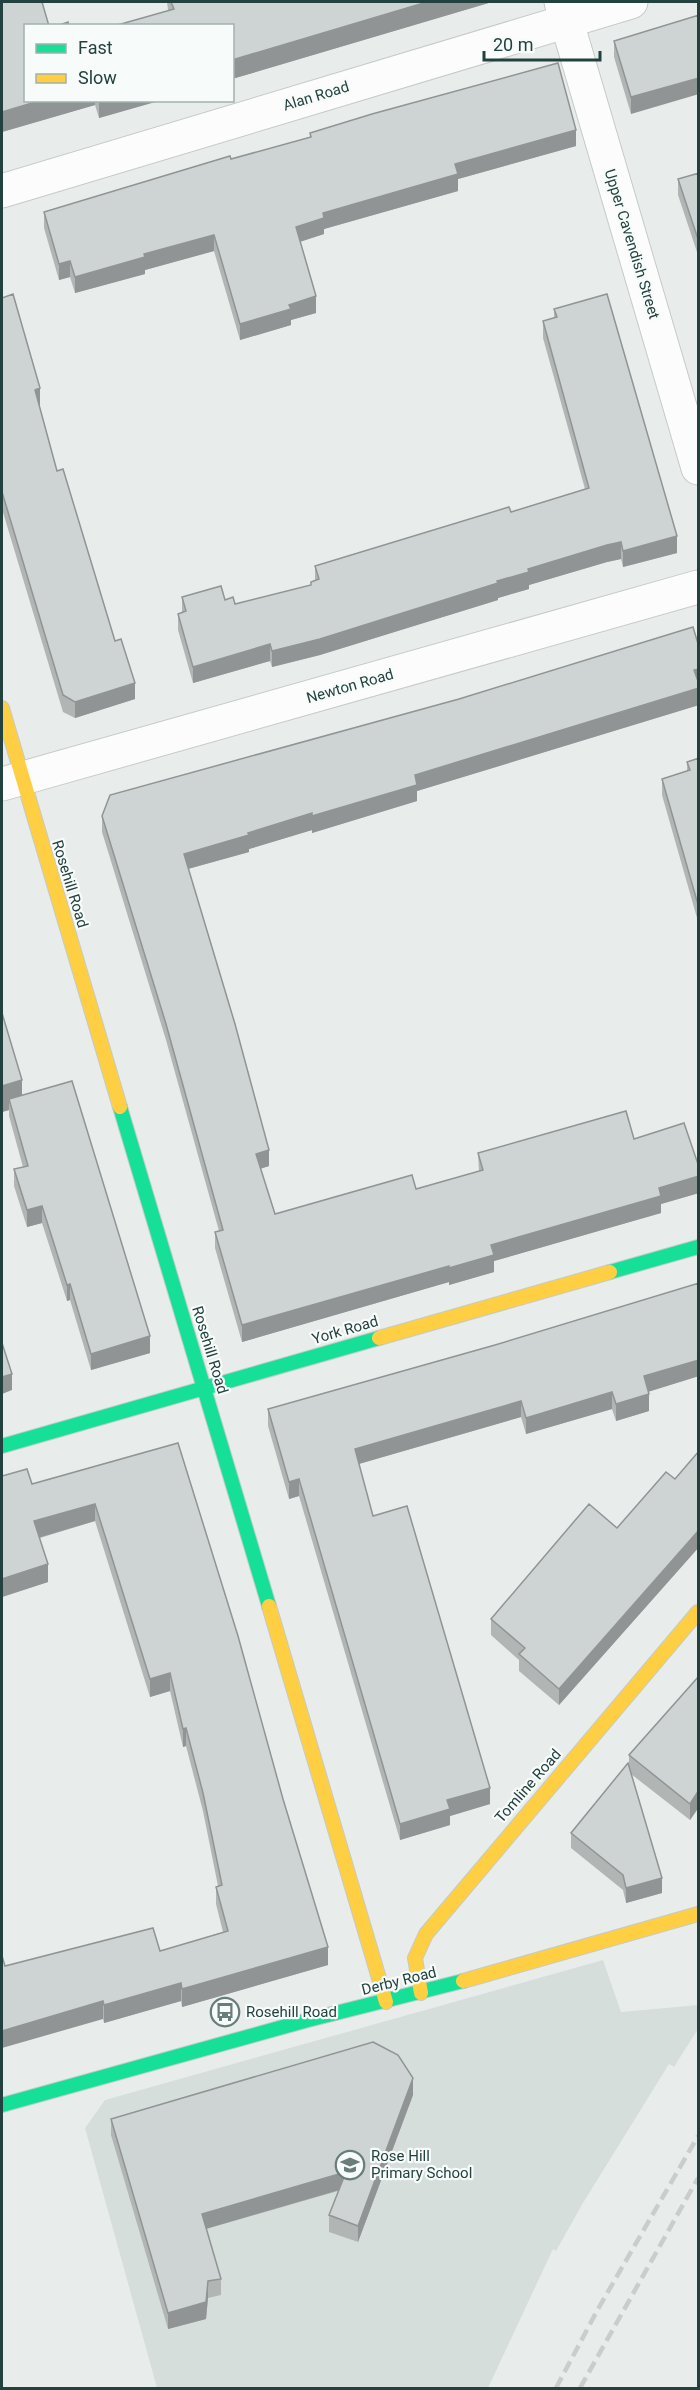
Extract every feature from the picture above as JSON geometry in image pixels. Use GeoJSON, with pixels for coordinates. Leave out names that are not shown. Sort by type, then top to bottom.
{"type":"FeatureCollection","features":[{"type":"Feature","properties":{"kind":"street","name":"Alan Road"},"geometry":{"type":"LineString","coordinates":[[2,191],[564,11],[631,2]]}},
{"type":"Feature","properties":{"kind":"street","name":"Upper Cavendish Street"},"geometry":{"type":"LineString","coordinates":[[564,11],[699,468]]}},
{"type":"Feature","properties":{"kind":"street","name":"Newton Road"},"geometry":{"type":"LineString","coordinates":[[11,781],[699,587]]}},
{"type":"Feature","properties":{"kind":"street","name":"Rosehill Road"},"geometry":{"type":"LineString","coordinates":[[2,708],[11,781],[204,1387],[386,2002]]}},
{"type":"Feature","properties":{"kind":"street","name":"York Road"},"geometry":{"type":"LineString","coordinates":[[2,1446],[699,1247]]}},
{"type":"Feature","properties":{"kind":"street","name":"Tomline Road"},"geometry":{"type":"LineString","coordinates":[[421,1993],[413,1966],[420,1941],[441,1913],[699,1612]]}},
{"type":"Feature","properties":{"kind":"street","name":"Derby Road"},"geometry":{"type":"LineString","coordinates":[[2,2105],[308,2020],[421,1993],[699,1914]]}},
{"type":"Feature","properties":{"kind":"shaded area","name":"Rose Hill Primary School"},"geometry":{"type":"Polygon","coordinates":[[[603,1960],[621,2012],[698,2005],[698,2029],[674,2067],[669,2064],[556,2251],[553,2249],[488,2388],[157,2388],[85,2128],[105,2100],[603,1960]]]}},
{"type":"Feature","properties":{"kind":"building"},"geometry":{"type":"Polygon","coordinates":[[[2,2],[42,2],[48,24],[24,24],[24,102],[35,102],[2,112],[2,2]]]}},
{"type":"Feature","properties":{"kind":"building"},"geometry":{"type":"Polygon","coordinates":[[[171,2],[427,2],[234,59],[234,24],[121,24],[174,9],[171,2]]]}},
{"type":"Feature","properties":{"kind":"building"},"geometry":{"type":"Polygon","coordinates":[[[699,15],[699,78],[631,97],[614,41],[699,15]]]}},
{"type":"Feature","properties":{"kind":"building"},"geometry":{"type":"Polygon","coordinates":[[[558,63],[576,130],[455,164],[458,174],[323,213],[324,218],[296,227],[316,296],[289,305],[291,309],[240,324],[214,235],[144,254],[145,257],[75,277],[70,261],[59,264],[44,212],[230,156],[231,159],[311,137],[310,133],[372,114],[558,63]]]}},
{"type":"Feature","properties":{"kind":"building"},"geometry":{"type":"Polygon","coordinates":[[[699,173],[699,242],[678,179],[699,173]]]}},
{"type":"Feature","properties":{"kind":"building"},"geometry":{"type":"Polygon","coordinates":[[[13,294],[40,388],[35,390],[57,471],[63,469],[115,641],[121,639],[135,683],[75,702],[63,695],[2,492],[2,298],[13,294]]]}},
{"type":"Feature","properties":{"kind":"building"},"geometry":{"type":"Polygon","coordinates":[[[607,294],[677,536],[623,551],[621,542],[607,545],[528,569],[529,572],[497,581],[498,583],[320,639],[272,651],[270,644],[193,667],[178,614],[186,611],[182,597],[221,586],[225,600],[233,597],[235,604],[311,585],[311,582],[319,579],[315,566],[509,507],[511,512],[589,488],[543,321],[557,317],[554,309],[607,294]]]}},
{"type":"Feature","properties":{"kind":"building"},"geometry":{"type":"Polygon","coordinates":[[[693,627],[699,647],[699,669],[694,670],[699,688],[415,775],[417,785],[312,816],[312,813],[184,854],[235,1024],[269,1150],[256,1154],[275,1214],[412,1175],[416,1189],[483,1170],[478,1153],[626,1111],[634,1139],[684,1123],[699,1167],[699,1176],[659,1188],[661,1196],[491,1245],[494,1255],[242,1325],[215,1232],[223,1230],[166,1024],[102,816],[110,795],[459,699],[693,627]]]}},
{"type":"Feature","properties":{"kind":"building"},"geometry":{"type":"Polygon","coordinates":[[[699,758],[699,908],[662,779],[690,770],[687,762],[699,758]]]}},
{"type":"Feature","properties":{"kind":"building"},"geometry":{"type":"Polygon","coordinates":[[[2,1013],[22,1080],[2,1086],[2,1013]]]}},
{"type":"Feature","properties":{"kind":"building"},"geometry":{"type":"Polygon","coordinates":[[[72,1081],[150,1336],[91,1354],[70,1284],[67,1285],[42,1206],[27,1210],[14,1169],[28,1166],[9,1099],[72,1081]]]}},
{"type":"Feature","properties":{"kind":"building"},"geometry":{"type":"Polygon","coordinates":[[[699,1283],[699,1360],[644,1376],[649,1394],[616,1404],[612,1392],[526,1418],[521,1401],[355,1449],[373,1516],[407,1506],[490,1788],[447,1800],[450,1809],[400,1824],[299,1479],[289,1482],[268,1409],[495,1345],[699,1283]]]}},
{"type":"Feature","properties":{"kind":"building"},"geometry":{"type":"Polygon","coordinates":[[[2,1343],[12,1374],[2,1377],[2,1343]]]}},
{"type":"Feature","properties":{"kind":"building"},"geometry":{"type":"Polygon","coordinates":[[[178,1443],[238,1636],[283,1799],[328,1947],[182,1989],[181,1983],[104,2005],[103,2001],[2,2031],[2,1956],[5,1966],[153,1928],[160,1951],[228,1931],[216,1887],[222,1885],[203,1793],[186,1728],[183,1729],[170,1673],[150,1679],[95,1504],[34,1521],[48,1564],[2,1579],[2,1476],[27,1469],[32,1484],[178,1443]]]}},
{"type":"Feature","properties":{"kind":"building"},"geometry":{"type":"Polygon","coordinates":[[[699,1451],[699,1530],[559,1689],[519,1654],[525,1648],[491,1619],[589,1504],[617,1528],[666,1472],[675,1479],[699,1451]]]}},
{"type":"Feature","properties":{"kind":"building"},"geometry":{"type":"Polygon","coordinates":[[[699,1676],[699,1790],[690,1804],[629,1755],[699,1676]]]}},
{"type":"Feature","properties":{"kind":"building"},"geometry":{"type":"Polygon","coordinates":[[[628,1763],[662,1878],[626,1888],[623,1875],[571,1833],[628,1763]]]}},
{"type":"Feature","properties":{"kind":"building"},"geometry":{"type":"Polygon","coordinates":[[[373,2042],[398,2055],[413,2078],[358,2226],[329,2215],[346,2172],[202,2214],[221,2279],[208,2281],[206,2302],[168,2313],[111,2119],[373,2042]]]}},
{"type":"Feature","properties":{"kind":"railway"},"geometry":{"type":"LineString","coordinates":[[556,2388],[598,2309],[698,2136]]}},
{"type":"Feature","properties":{"kind":"railway"},"geometry":{"type":"LineString","coordinates":[[580,2388],[698,2178]]}},
{"type":"Feature","properties":{"kind":"traffic: fast"},"geometry":{"type":"LineString","coordinates":[[120,1107],[269,1606]]}},
{"type":"Feature","properties":{"kind":"traffic: fast"},"geometry":{"type":"LineString","coordinates":[[610,1272],[698,1247]]}},
{"type":"Feature","properties":{"kind":"traffic: fast"},"geometry":{"type":"LineString","coordinates":[[2,1446],[379,1338]]}},
{"type":"Feature","properties":{"kind":"traffic: fast"},"geometry":{"type":"LineString","coordinates":[[2,2105],[308,2020],[463,1981]]}},
{"type":"Feature","properties":{"kind":"traffic: slow"},"geometry":{"type":"LineString","coordinates":[[2,708],[120,1107]]}},
{"type":"Feature","properties":{"kind":"traffic: slow"},"geometry":{"type":"LineString","coordinates":[[379,1338],[610,1272]]}},
{"type":"Feature","properties":{"kind":"traffic: slow"},"geometry":{"type":"LineString","coordinates":[[269,1606],[386,2002]]}},
{"type":"Feature","properties":{"kind":"traffic: slow"},"geometry":{"type":"LineString","coordinates":[[421,1993],[415,1958],[426,1934],[698,1612]]}},
{"type":"Feature","properties":{"kind":"traffic: slow"},"geometry":{"type":"LineString","coordinates":[[463,1981],[698,1914]]}},
{"type":"Feature","properties":{"kind":"place","name":"Rosehill Road"},"geometry":{"type":"Point","coordinates":[225,2012]}},
{"type":"Feature","properties":{"kind":"place","name":"Rose Hill Primary School"},"geometry":{"type":"Point","coordinates":[350,2165]}}]}
